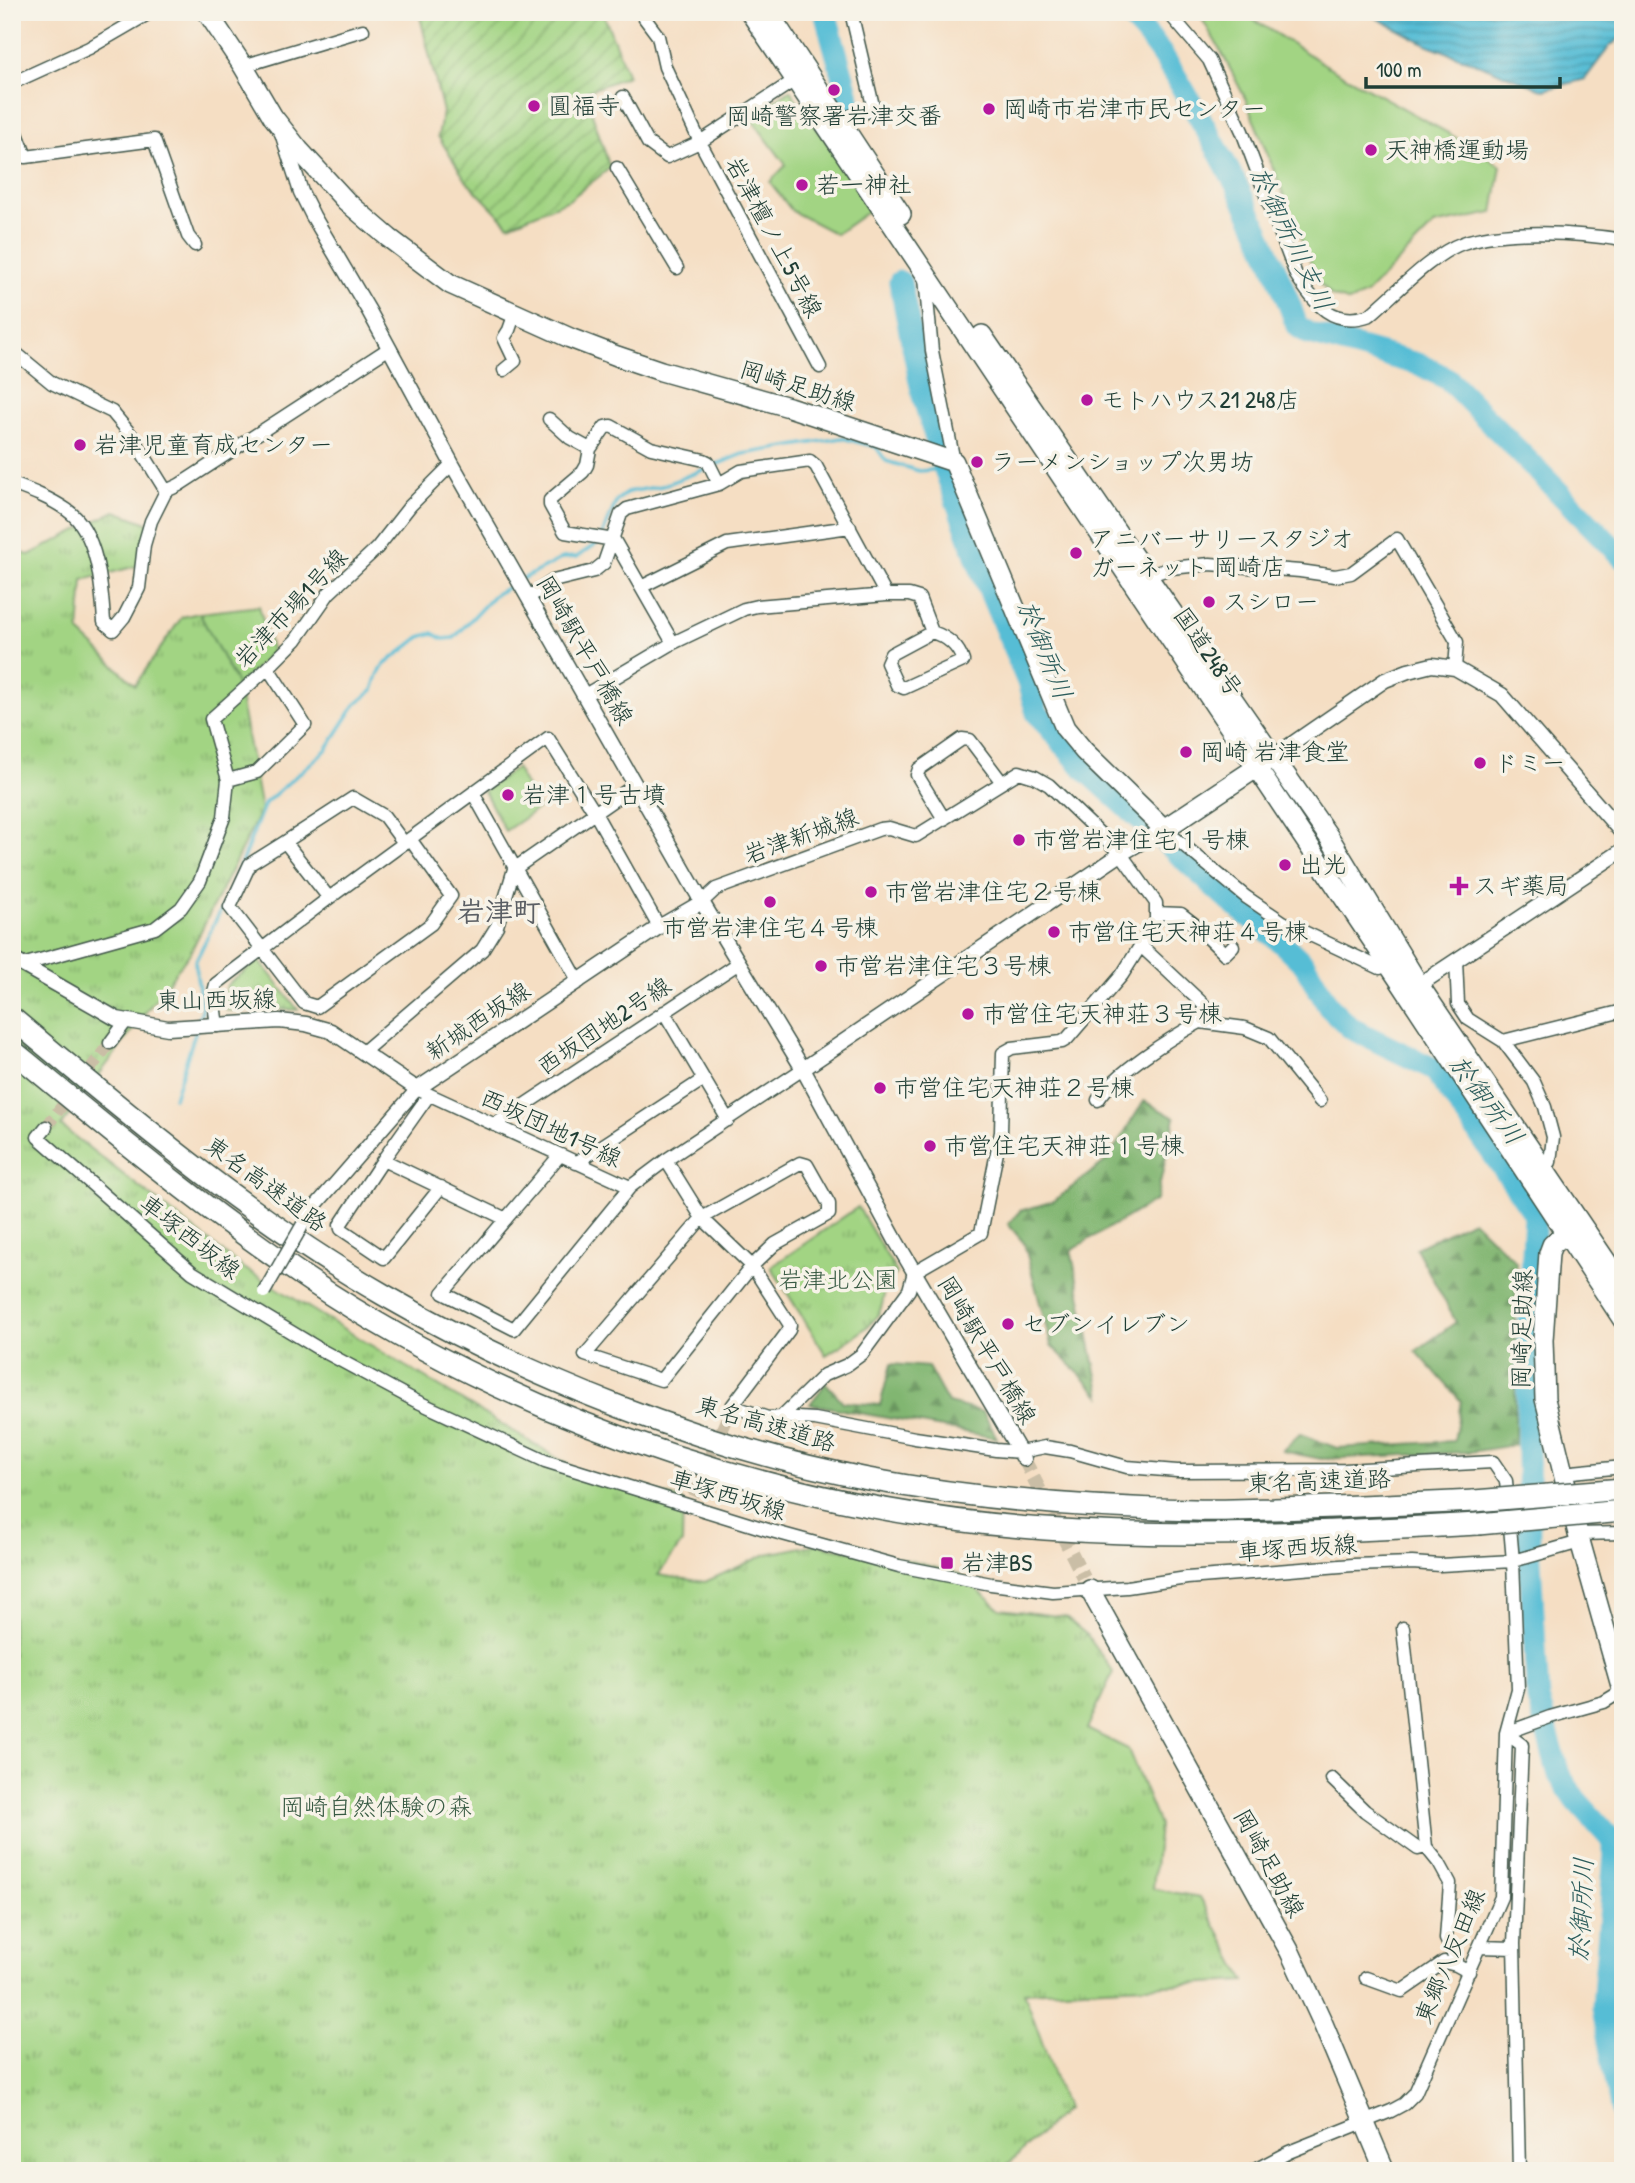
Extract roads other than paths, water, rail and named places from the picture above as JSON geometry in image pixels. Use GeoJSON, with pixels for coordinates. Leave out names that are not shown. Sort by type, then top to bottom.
{"type":"FeatureCollection","features":[{"type":"Feature","properties":{"kind":"highway","name":"東名高速道路"},"geometry":{"type":"LineString","coordinates":[[12,1018],[194,1166],[321,1256],[381,1293],[501,1357],[674,1426],[742,1447],[866,1479],[940,1490],[1115,1508],[1199,1511],[1334,1508],[1474,1501],[1623,1489]]}},
{"type":"Feature","properties":{"kind":"highway","name":"東名高速道路"},"geometry":{"type":"LineString","coordinates":[[12,1050],[89,1115],[227,1223],[332,1295],[436,1356],[491,1382],[597,1428],[673,1456],[790,1489],[860,1504],[953,1520],[1121,1534],[1309,1533],[1478,1524],[1623,1511]]}},
{"type":"Feature","properties":{"kind":"main road","name":"岡崎足助線"},"geometry":{"type":"LineString","coordinates":[[208,12],[299,150],[346,201],[450,284],[570,338],[628,360],[789,407],[952,461]]}},
{"type":"Feature","properties":{"kind":"main road","name":"国道248号"},"geometry":{"type":"LineString","coordinates":[[750,12],[795,80],[836,126],[1147,576],[1391,968],[1571,1227],[1623,1286]]}},
{"type":"Feature","properties":{"kind":"main road","name":"国道248号"},"geometry":{"type":"LineString","coordinates":[[768,12],[925,274],[1265,763],[1329,837],[1571,1227],[1623,1320]]}},
{"type":"Feature","properties":{"kind":"main road"},"geometry":{"type":"LineString","coordinates":[[952,461],[1065,728],[1084,751],[1164,829],[1265,763]]}},
{"type":"Feature","properties":{"kind":"main road","name":"岡崎足助線"},"geometry":{"type":"LineString","coordinates":[[1571,1227],[1552,1245],[1549,1253],[1543,1340],[1545,1399],[1579,1538],[1623,1692]]}},
{"type":"Feature","properties":{"kind":"main road","name":"岡崎足助線"},"geometry":{"type":"LineString","coordinates":[[1087,1584],[1290,1952],[1385,2171]]}},
{"type":"Feature","properties":{"kind":"street"},"geometry":{"type":"LineString","coordinates":[[12,83],[89,48],[151,12]]}},
{"type":"Feature","properties":{"kind":"street","name":"岩津檀ノ上5号線"},"geometry":{"type":"LineString","coordinates":[[640,12],[658,36],[665,67],[700,142],[820,367]]}},
{"type":"Feature","properties":{"kind":"street"},"geometry":{"type":"LineString","coordinates":[[836,126],[847,117],[874,110],[851,12]]}},
{"type":"Feature","properties":{"kind":"street"},"geometry":{"type":"LineString","coordinates":[[1168,12],[1209,60],[1242,131],[1296,275],[1326,312],[1346,320],[1358,320],[1370,315],[1438,257],[1463,243],[1494,237],[1549,233],[1623,240]]}},
{"type":"Feature","properties":{"kind":"street"},"geometry":{"type":"LineString","coordinates":[[243,66],[363,30]]}},
{"type":"Feature","properties":{"kind":"street"},"geometry":{"type":"LineString","coordinates":[[623,97],[648,143],[667,157],[700,142],[795,80]]}},
{"type":"Feature","properties":{"kind":"street"},"geometry":{"type":"LineString","coordinates":[[12,120],[26,157],[154,140],[188,236],[195,245]]}},
{"type":"Feature","properties":{"kind":"street","name":"岡崎駅平戸橋線"},"geometry":{"type":"LineString","coordinates":[[279,123],[307,204],[452,464],[702,902],[803,1069],[867,1191],[1022,1455]]}},
{"type":"Feature","properties":{"kind":"street"},"geometry":{"type":"LineString","coordinates":[[617,168],[677,268]]}},
{"type":"Feature","properties":{"kind":"street"},"geometry":{"type":"LineString","coordinates":[[925,274],[932,351],[952,461]]}},
{"type":"Feature","properties":{"kind":"street"},"geometry":{"type":"LineString","coordinates":[[504,370],[515,361],[504,338],[515,313]]}},
{"type":"Feature","properties":{"kind":"street"},"geometry":{"type":"LineString","coordinates":[[12,484],[36,493],[69,511],[80,524],[92,545],[102,592],[104,622],[113,630],[124,617],[139,589],[144,545],[151,521],[166,491],[388,349]]}},
{"type":"Feature","properties":{"kind":"street"},"geometry":{"type":"LineString","coordinates":[[12,350],[52,383],[112,412],[132,436],[166,491]]}},
{"type":"Feature","properties":{"kind":"street"},"geometry":{"type":"LineString","coordinates":[[549,419],[570,438],[590,449]]}},
{"type":"Feature","properties":{"kind":"street"},"geometry":{"type":"LineString","coordinates":[[614,540],[565,532],[550,505],[550,500],[583,472],[590,449],[602,430],[611,426],[651,448],[704,460],[708,462],[719,484]]}},
{"type":"Feature","properties":{"kind":"street"},"geometry":{"type":"LineString","coordinates":[[529,597],[553,580],[594,570],[607,559],[624,510],[719,484],[741,471],[810,461],[816,466],[886,595],[744,609],[673,643],[585,695]]}},
{"type":"Feature","properties":{"kind":"street","name":"岩津市場1号線"},"geometry":{"type":"LineString","coordinates":[[17,962],[155,928],[181,908],[200,881],[224,817],[228,780],[211,719],[296,640],[328,593],[377,548],[410,506],[452,464]]}},
{"type":"Feature","properties":{"kind":"street"},"geometry":{"type":"LineString","coordinates":[[641,587],[727,544],[850,527]]}},
{"type":"Feature","properties":{"kind":"street"},"geometry":{"type":"LineString","coordinates":[[1147,576],[1171,568],[1209,564],[1335,576],[1351,573],[1397,539],[1457,642],[1455,667]]}},
{"type":"Feature","properties":{"kind":"street"},"geometry":{"type":"LineString","coordinates":[[614,540],[673,643]]}},
{"type":"Feature","properties":{"kind":"street"},"geometry":{"type":"LineString","coordinates":[[878,595],[909,595],[919,598],[932,632]]}},
{"type":"Feature","properties":{"kind":"street"},"geometry":{"type":"LineString","coordinates":[[932,632],[944,636],[955,646],[963,661],[904,688],[897,685],[887,663],[891,654],[932,632]]}},
{"type":"Feature","properties":{"kind":"street"},"geometry":{"type":"LineString","coordinates":[[1265,763],[1385,680],[1432,665],[1455,667],[1502,695],[1623,834]]}},
{"type":"Feature","properties":{"kind":"street"},"geometry":{"type":"LineString","coordinates":[[228,780],[257,772],[305,725],[268,668]]}},
{"type":"Feature","properties":{"kind":"street"},"geometry":{"type":"LineString","coordinates":[[217,1026],[213,996],[216,984],[548,738],[595,813],[659,927]]}},
{"type":"Feature","properties":{"kind":"street"},"geometry":{"type":"LineString","coordinates":[[944,819],[917,775],[919,769],[961,739],[970,740],[1001,781]]}},
{"type":"Feature","properties":{"kind":"street","name":"岩津新城線"},"geometry":{"type":"LineString","coordinates":[[702,902],[716,889],[880,829],[889,828],[916,836],[1019,772],[1049,785],[1121,854],[1156,903],[1156,913]]}},
{"type":"Feature","properties":{"kind":"street"},"geometry":{"type":"LineString","coordinates":[[363,1052],[482,950],[498,926],[514,869],[635,785]]}},
{"type":"Feature","properties":{"kind":"street"},"geometry":{"type":"LineString","coordinates":[[473,793],[579,982]]}},
{"type":"Feature","properties":{"kind":"street"},"geometry":{"type":"LineString","coordinates":[[353,798],[384,816],[451,896],[431,924],[317,1007],[304,1003],[230,907],[250,864],[285,842],[353,798]]}},
{"type":"Feature","properties":{"kind":"street"},"geometry":{"type":"LineString","coordinates":[[803,1069],[1121,854],[1164,829],[1246,897],[1283,922],[1380,968]]}},
{"type":"Feature","properties":{"kind":"street"},"geometry":{"type":"LineString","coordinates":[[285,842],[329,898]]}},
{"type":"Feature","properties":{"kind":"street"},"geometry":{"type":"LineString","coordinates":[[1419,985],[1623,850]]}},
{"type":"Feature","properties":{"kind":"street","name":"新城西坂線"},"geometry":{"type":"LineString","coordinates":[[253,1311],[310,1212],[423,1092],[659,927],[702,902]]}},
{"type":"Feature","properties":{"kind":"street"},"geometry":{"type":"LineString","coordinates":[[781,1417],[824,1375],[862,1354],[909,1290],[914,1272],[981,1233],[1002,1132],[1003,1054],[1012,1048],[1062,1042],[1067,1039],[1122,975],[1156,921],[1156,913],[1181,914],[1225,954],[1233,946]]}},
{"type":"Feature","properties":{"kind":"street"},"geometry":{"type":"LineString","coordinates":[[1140,946],[1204,1005],[1205,1013],[1200,1023]]}},
{"type":"Feature","properties":{"kind":"street"},"geometry":{"type":"LineString","coordinates":[[1456,960],[1458,1004],[1468,1018],[1503,1041],[1534,1082],[1545,1107],[1553,1137],[1550,1161]]}},
{"type":"Feature","properties":{"kind":"street","name":"東山西坂線"},"geometry":{"type":"LineString","coordinates":[[17,962],[117,1019],[168,1028],[279,1021],[306,1024],[331,1031],[423,1092]]}},
{"type":"Feature","properties":{"kind":"street","name":"西坂団地2号線"},"geometry":{"type":"LineString","coordinates":[[494,1125],[738,963]]}},
{"type":"Feature","properties":{"kind":"street"},"geometry":{"type":"LineString","coordinates":[[1503,1041],[1623,1011]]}},
{"type":"Feature","properties":{"kind":"street"},"geometry":{"type":"LineString","coordinates":[[664,1012],[727,1120]]}},
{"type":"Feature","properties":{"kind":"street"},"geometry":{"type":"LineString","coordinates":[[110,1043],[127,1020]]}},
{"type":"Feature","properties":{"kind":"street"},"geometry":{"type":"LineString","coordinates":[[1098,1100],[1121,1076],[1178,1034],[1200,1023],[1245,1028],[1269,1038],[1320,1101]]}},
{"type":"Feature","properties":{"kind":"street","name":"西坂団地1号線"},"geometry":{"type":"LineString","coordinates":[[423,1092],[630,1187],[803,1069]]}},
{"type":"Feature","properties":{"kind":"street"},"geometry":{"type":"LineString","coordinates":[[576,1163],[704,1079]]}},
{"type":"Feature","properties":{"kind":"street"},"geometry":{"type":"LineString","coordinates":[[423,1092],[340,1225],[341,1229],[384,1258],[441,1188]]}},
{"type":"Feature","properties":{"kind":"street","name":"車塚西坂線"},"geometry":{"type":"LineString","coordinates":[[46,1127],[38,1137],[192,1272],[253,1311],[414,1400],[545,1461],[691,1501],[899,1566],[991,1584],[1053,1592],[1087,1584],[1127,1587],[1186,1578],[1353,1564],[1440,1565],[1519,1560],[1542,1554],[1579,1538],[1623,1533]]}},
{"type":"Feature","properties":{"kind":"street"},"geometry":{"type":"LineString","coordinates":[[559,1155],[443,1293],[514,1329],[630,1187]]}},
{"type":"Feature","properties":{"kind":"street"},"geometry":{"type":"LineString","coordinates":[[383,1160],[506,1219]]}},
{"type":"Feature","properties":{"kind":"street"},"geometry":{"type":"LineString","coordinates":[[666,1160],[702,1218],[752,1266],[790,1325],[732,1406],[768,1418],[815,1419],[1022,1455]]}},
{"type":"Feature","properties":{"kind":"street"},"geometry":{"type":"LineString","coordinates":[[800,1163],[807,1165],[829,1204],[829,1214],[775,1244],[752,1266],[661,1380],[585,1356],[702,1218],[800,1163]]}},
{"type":"Feature","properties":{"kind":"street","name":"東郷八反田線"},"geometry":{"type":"LineString","coordinates":[[1022,1455],[1045,1447],[1127,1467],[1177,1471],[1345,1470],[1493,1462],[1506,1481],[1519,1560],[1518,1689],[1506,1733],[1501,1897],[1415,2093],[1404,2104],[1391,2111],[1289,2152],[1254,2171]]}},
{"type":"Feature","properties":{"kind":"street"},"geometry":{"type":"LineString","coordinates":[[1563,1473],[1623,1467]]}},
{"type":"Feature","properties":{"kind":"street"},"geometry":{"type":"LineString","coordinates":[[1403,1628],[1426,1847],[1450,1883],[1446,1939],[1457,1959],[1456,1965]]}},
{"type":"Feature","properties":{"kind":"street"},"geometry":{"type":"LineString","coordinates":[[1506,1733],[1604,1702],[1623,1692]]}},
{"type":"Feature","properties":{"kind":"street"},"geometry":{"type":"LineString","coordinates":[[1506,1733],[1522,1745],[1514,1948],[1519,2171]]}},
{"type":"Feature","properties":{"kind":"street"},"geometry":{"type":"LineString","coordinates":[[1332,1779],[1365,1811],[1418,1849],[1426,1847]]}},
{"type":"Feature","properties":{"kind":"street"},"geometry":{"type":"LineString","coordinates":[[1480,1947],[1514,1948]]}},
{"type":"Feature","properties":{"kind":"street"},"geometry":{"type":"LineString","coordinates":[[1366,1978],[1402,1991],[1444,1962],[1469,1972]]}},
{"type":"Feature","properties":{"kind":"water"},"geometry":{"type":"Polygon","coordinates":[[[1365,12],[1623,12],[1623,36],[1610,46],[1585,79],[1544,90],[1426,44],[1365,12]]]}},
{"type":"Feature","properties":{"kind":"waterway","name":"於御所川"},"geometry":{"type":"LineString","coordinates":[[825,12],[850,103]]}},
{"type":"Feature","properties":{"kind":"waterway","name":"於御所川支川"},"geometry":{"type":"LineString","coordinates":[[1124,12],[1162,54],[1221,157],[1263,240],[1297,326],[1310,334],[1421,365],[1448,379],[1623,558]]}},
{"type":"Feature","properties":{"kind":"waterway","name":"於御所川"},"geometry":{"type":"LineString","coordinates":[[900,282],[923,396],[945,469],[983,575],[1028,682],[1037,713],[1083,767],[1230,901],[1305,965],[1329,1007],[1352,1029],[1434,1069],[1535,1214],[1528,1357],[1528,1444],[1529,1545],[1538,1699],[1559,1775],[1576,1800],[1611,1839],[1615,1853],[1603,2008],[1623,2118]]}},
{"type":"Feature","properties":{"kind":"waterway"},"geometry":{"type":"LineString","coordinates":[[602,535],[617,500],[628,492],[662,486],[743,454],[842,438],[876,447],[886,461],[919,471],[945,469]]}},
{"type":"Feature","properties":{"kind":"waterway"},"geometry":{"type":"LineString","coordinates":[[522,579],[563,558],[577,557],[599,542]]}},
{"type":"Feature","properties":{"kind":"waterway"},"geometry":{"type":"LineString","coordinates":[[198,1022],[202,1010],[195,962],[229,894],[265,803],[326,750],[355,705],[373,690],[384,665],[420,637],[433,633],[443,639],[454,638],[494,595],[516,583]]}},
{"type":"Feature","properties":{"kind":"waterway"},"geometry":{"type":"LineString","coordinates":[[174,1098],[196,1030]]}},
{"type":"Feature","properties":{"kind":"tunnel"},"geometry":{"type":"LineString","coordinates":[[46,1127],[110,1043]]}},
{"type":"Feature","properties":{"kind":"tunnel"},"geometry":{"type":"LineString","coordinates":[[693,1496],[732,1406]]}},
{"type":"Feature","properties":{"kind":"tunnel"},"geometry":{"type":"LineString","coordinates":[[1024,1459],[1084,1578]]}},
{"type":"Feature","properties":{"kind":"place","name":"岡崎警察署岩津交番"},"geometry":{"type":"Point","coordinates":[834,90]}},
{"type":"Feature","properties":{"kind":"place","name":"圓福寺"},"geometry":{"type":"Point","coordinates":[534,106]}},
{"type":"Feature","properties":{"kind":"place","name":"岡崎市岩津市民センター"},"geometry":{"type":"Point","coordinates":[989,109]}},
{"type":"Feature","properties":{"kind":"place","name":"天神橋運動場"},"geometry":{"type":"Point","coordinates":[1371,150]}},
{"type":"Feature","properties":{"kind":"place","name":"若一神社"},"geometry":{"type":"Point","coordinates":[802,185]}},
{"type":"Feature","properties":{"kind":"place","name":"モトハウス21 248店"},"geometry":{"type":"Point","coordinates":[1087,400]}},
{"type":"Feature","properties":{"kind":"place","name":"岩津児童育成センター"},"geometry":{"type":"Point","coordinates":[80,445]}},
{"type":"Feature","properties":{"kind":"place","name":"ラーメンショップ次男坊"},"geometry":{"type":"Point","coordinates":[977,462]}},
{"type":"Feature","properties":{"kind":"place","name":"アニバーサリースタジオ ガーネット 岡崎店"},"geometry":{"type":"Point","coordinates":[1076,553]}},
{"type":"Feature","properties":{"kind":"place","name":"スシロー"},"geometry":{"type":"Point","coordinates":[1209,602]}},
{"type":"Feature","properties":{"kind":"place","name":"岡崎 岩津食堂"},"geometry":{"type":"Point","coordinates":[1186,752]}},
{"type":"Feature","properties":{"kind":"place","name":"ドミー"},"geometry":{"type":"Point","coordinates":[1480,763]}},
{"type":"Feature","properties":{"kind":"place","name":"岩津１号古墳"},"geometry":{"type":"Point","coordinates":[508,795]}},
{"type":"Feature","properties":{"kind":"place","name":"市営岩津住宅１号棟"},"geometry":{"type":"Point","coordinates":[1019,840]}},
{"type":"Feature","properties":{"kind":"place","name":"出光"},"geometry":{"type":"Point","coordinates":[1285,865]}},
{"type":"Feature","properties":{"kind":"place","name":"スギ薬局"},"geometry":{"type":"Point","coordinates":[1459,886]}},
{"type":"Feature","properties":{"kind":"place","name":"市営岩津住宅２号棟"},"geometry":{"type":"Point","coordinates":[871,892]}},
{"type":"Feature","properties":{"kind":"place","name":"市営岩津住宅４号棟"},"geometry":{"type":"Point","coordinates":[770,902]}},
{"type":"Feature","properties":{"kind":"place","name":"市営住宅天神荘４号棟"},"geometry":{"type":"Point","coordinates":[1054,932]}},
{"type":"Feature","properties":{"kind":"place","name":"市営岩津住宅３号棟"},"geometry":{"type":"Point","coordinates":[821,966]}},
{"type":"Feature","properties":{"kind":"place","name":"市営住宅天神荘３号棟"},"geometry":{"type":"Point","coordinates":[968,1014]}},
{"type":"Feature","properties":{"kind":"place","name":"市営住宅天神荘２号棟"},"geometry":{"type":"Point","coordinates":[880,1088]}},
{"type":"Feature","properties":{"kind":"place","name":"市営住宅天神荘１号棟"},"geometry":{"type":"Point","coordinates":[930,1146]}},
{"type":"Feature","properties":{"kind":"place","name":"セブンイレブン"},"geometry":{"type":"Point","coordinates":[1008,1324]}},
{"type":"Feature","properties":{"kind":"place","name":"岩津BS"},"geometry":{"type":"Point","coordinates":[947,1563]}},
{"type":"Feature","properties":{"kind":"district","name":"岩津町"},"geometry":{"type":"Point","coordinates":[499,911]}},
{"type":"Feature","properties":{"kind":"park label","name":"岩津北公園"},"geometry":{"type":"Point","coordinates":[838,1280]}},
{"type":"Feature","properties":{"kind":"park label","name":"岡崎自然体験の森"},"geometry":{"type":"Point","coordinates":[376,1807]}}]}
